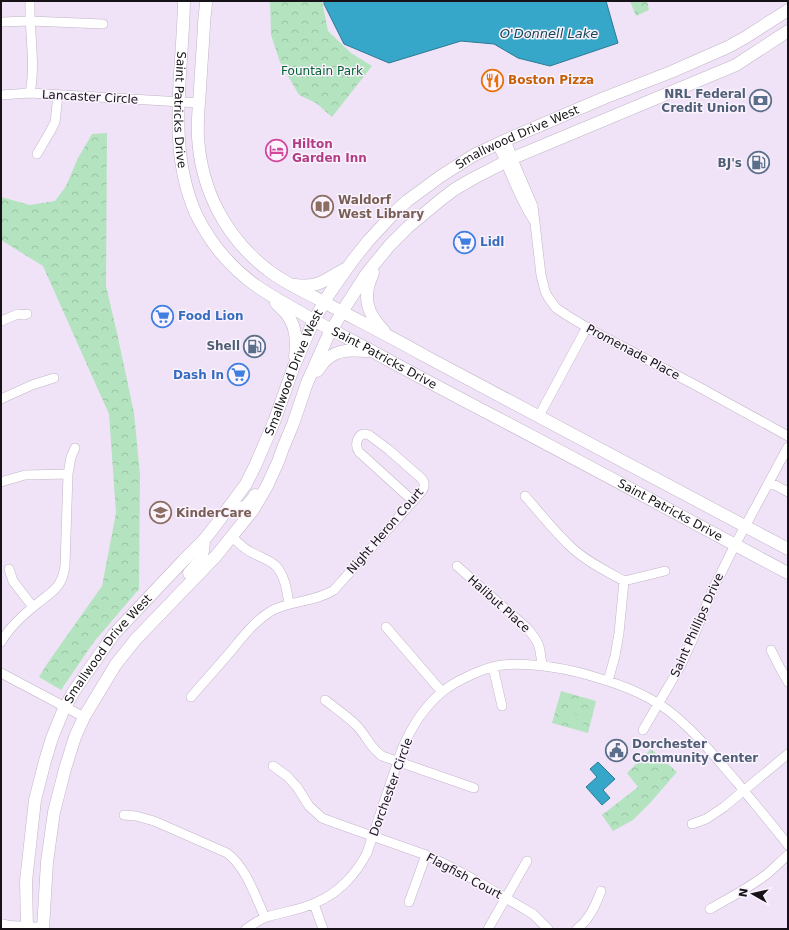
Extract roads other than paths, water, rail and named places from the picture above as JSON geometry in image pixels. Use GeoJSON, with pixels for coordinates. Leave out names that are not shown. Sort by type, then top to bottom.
{"type":"FeatureCollection","features":[{"type":"Feature","properties":{"kind":"main road","name":"Saint Patricks Drive"},"geometry":{"type":"LineString","coordinates":[[184,1],[178,129],[182,166],[188,194],[197,216],[210,239],[223,255],[247,278],[270,295],[372,352],[788,573]]}},
{"type":"Feature","properties":{"kind":"main road","name":"Saint Patricks Drive"},"geometry":{"type":"LineString","coordinates":[[206,1],[198,139],[202,168],[212,199],[224,221],[239,243],[268,270],[284,281],[788,549]]}},
{"type":"Feature","properties":{"kind":"main road","name":"Smallwood Drive West"},"geometry":{"type":"LineString","coordinates":[[27,928],[26,881],[35,800],[52,738],[65,708],[74,691],[114,634],[204,540],[246,484],[274,422],[294,366],[314,320],[324,302],[369,240],[407,201],[441,176],[468,159],[501,142],[728,47],[788,10]]}},
{"type":"Feature","properties":{"kind":"main road","name":"Smallwood Drive West"},"geometry":{"type":"LineString","coordinates":[[43,929],[47,862],[54,812],[75,737],[84,717],[116,664],[136,639],[202,571],[232,537],[253,510],[275,469],[294,424],[307,383],[332,330],[367,273],[390,245],[408,227],[443,198],[474,178],[509,160],[736,65],[788,31]]}},
{"type":"Feature","properties":{"kind":"main road"},"geometry":{"type":"LineString","coordinates":[[377,261],[368,286],[368,305],[373,318],[388,335]]}},
{"type":"Feature","properties":{"kind":"main road"},"geometry":{"type":"LineString","coordinates":[[284,281],[300,285],[318,284],[348,268]]}},
{"type":"Feature","properties":{"kind":"main road"},"geometry":{"type":"LineString","coordinates":[[270,295],[294,327],[296,344],[294,366]]}},
{"type":"Feature","properties":{"kind":"main road"},"geometry":{"type":"LineString","coordinates":[[307,383],[327,359],[340,352],[351,350],[372,352]]}},
{"type":"Feature","properties":{"kind":"main road"},"geometry":{"type":"LineString","coordinates":[[229,507],[241,508],[248,505],[283,448]]}},
{"type":"Feature","properties":{"kind":"main road"},"geometry":{"type":"LineString","coordinates":[[116,664],[141,624],[202,558],[204,540]]}},
{"type":"Feature","properties":{"kind":"main road"},"geometry":{"type":"LineString","coordinates":[[1,925],[43,929]]}},
{"type":"Feature","properties":{"kind":"street"},"geometry":{"type":"LineString","coordinates":[[30,1],[32,63],[30,93]]}},
{"type":"Feature","properties":{"kind":"street"},"geometry":{"type":"LineString","coordinates":[[1,22],[30,21],[103,24]]}},
{"type":"Feature","properties":{"kind":"street","name":"Lancaster Circle"},"geometry":{"type":"LineString","coordinates":[[1,95],[30,93],[199,103]]}},
{"type":"Feature","properties":{"kind":"street"},"geometry":{"type":"LineString","coordinates":[[37,154],[55,122],[58,95]]}},
{"type":"Feature","properties":{"kind":"street","name":"Promenade Place"},"geometry":{"type":"LineString","coordinates":[[501,142],[509,160],[526,209],[536,224],[541,276],[548,297],[556,308],[587,327],[788,436]]}},
{"type":"Feature","properties":{"kind":"street"},"geometry":{"type":"LineString","coordinates":[[1,321],[18,314],[27,314]]}},
{"type":"Feature","properties":{"kind":"street"},"geometry":{"type":"LineString","coordinates":[[539,416],[587,327]]}},
{"type":"Feature","properties":{"kind":"street"},"geometry":{"type":"LineString","coordinates":[[1,399],[32,385],[54,378]]}},
{"type":"Feature","properties":{"kind":"street","name":"Night Heron Court"},"geometry":{"type":"LineString","coordinates":[[191,697],[258,621],[272,611],[289,604],[323,596],[334,590],[413,502],[424,489],[424,480],[389,450],[369,435],[363,434],[358,438],[356,444],[359,452],[413,502]]}},
{"type":"Feature","properties":{"kind":"street","name":"Saint Phillips Drive"},"geometry":{"type":"LineString","coordinates":[[643,730],[681,665],[712,591],[734,545],[788,447]]}},
{"type":"Feature","properties":{"kind":"street"},"geometry":{"type":"LineString","coordinates":[[1,642],[15,624],[54,590],[63,578],[65,566],[68,474],[71,456],[75,448]]}},
{"type":"Feature","properties":{"kind":"street"},"geometry":{"type":"LineString","coordinates":[[1,482],[25,475],[68,474]]}},
{"type":"Feature","properties":{"kind":"street"},"geometry":{"type":"LineString","coordinates":[[770,482],[788,492]]}},
{"type":"Feature","properties":{"kind":"street"},"geometry":{"type":"LineString","coordinates":[[525,496],[572,548],[590,561],[624,581],[664,571]]}},
{"type":"Feature","properties":{"kind":"street"},"geometry":{"type":"LineString","coordinates":[[232,537],[250,552],[266,559],[276,566],[284,582],[289,604]]}},
{"type":"Feature","properties":{"kind":"street","name":"Halibut Place"},"geometry":{"type":"LineString","coordinates":[[457,566],[536,638],[542,666]]}},
{"type":"Feature","properties":{"kind":"street"},"geometry":{"type":"LineString","coordinates":[[9,570],[13,581],[33,607]]}},
{"type":"Feature","properties":{"kind":"street"},"geometry":{"type":"LineString","coordinates":[[608,681],[618,643],[624,581]]}},
{"type":"Feature","properties":{"kind":"street"},"geometry":{"type":"LineString","coordinates":[[386,627],[442,692]]}},
{"type":"Feature","properties":{"kind":"street"},"geometry":{"type":"LineString","coordinates":[[771,650],[788,682]]}},
{"type":"Feature","properties":{"kind":"street","name":"Dorchester Circle"},"geometry":{"type":"LineString","coordinates":[[246,929],[265,917],[314,904],[332,894],[351,876],[364,858],[398,762],[416,722],[428,706],[450,686],[465,678],[493,667],[504,665],[542,666],[576,671],[608,681],[658,704],[677,718],[702,742],[788,844]]}},
{"type":"Feature","properties":{"kind":"street"},"geometry":{"type":"LineString","coordinates":[[493,667],[502,706]]}},
{"type":"Feature","properties":{"kind":"street"},"geometry":{"type":"LineString","coordinates":[[1,673],[84,717]]}},
{"type":"Feature","properties":{"kind":"street"},"geometry":{"type":"LineString","coordinates":[[325,700],[355,724],[373,748],[382,756],[474,788]]}},
{"type":"Feature","properties":{"kind":"street"},"geometry":{"type":"LineString","coordinates":[[692,824],[711,816],[724,808],[788,754]]}},
{"type":"Feature","properties":{"kind":"street","name":"Flagfish Court"},"geometry":{"type":"LineString","coordinates":[[273,766],[287,776],[297,787],[309,806],[322,818],[426,855],[506,898],[532,914],[548,929]]}},
{"type":"Feature","properties":{"kind":"street"},"geometry":{"type":"LineString","coordinates":[[124,815],[154,821],[227,853],[242,869],[265,917]]}},
{"type":"Feature","properties":{"kind":"street"},"geometry":{"type":"LineString","coordinates":[[409,902],[426,855]]}},
{"type":"Feature","properties":{"kind":"street"},"geometry":{"type":"LineString","coordinates":[[710,909],[744,890],[768,874],[788,855]]}},
{"type":"Feature","properties":{"kind":"street"},"geometry":{"type":"LineString","coordinates":[[488,929],[527,861]]}},
{"type":"Feature","properties":{"kind":"street"},"geometry":{"type":"LineString","coordinates":[[577,929],[588,919],[601,892]]}},
{"type":"Feature","properties":{"kind":"street"},"geometry":{"type":"LineString","coordinates":[[314,904],[323,929]]}},
{"type":"Feature","properties":{"kind":"water","name":"O'Donnell Lake"},"geometry":{"type":"Polygon","coordinates":[[[324,1],[606,1],[618,43],[550,66],[518,58],[494,44],[461,41],[389,63],[344,44],[324,4],[324,1]]]}},
{"type":"Feature","properties":{"kind":"water"},"geometry":{"type":"Polygon","coordinates":[[[598,762],[615,779],[603,790],[610,798],[602,805],[586,787],[597,777],[590,769],[598,762]]]}},
{"type":"Feature","properties":{"kind":"place","name":"Boston Pizza"},"geometry":{"type":"Point","coordinates":[492,80]}},
{"type":"Feature","properties":{"kind":"place","name":"NRL Federal Credit Union"},"geometry":{"type":"Point","coordinates":[761,101]}},
{"type":"Feature","properties":{"kind":"place","name":"Hilton Garden Inn"},"geometry":{"type":"Point","coordinates":[277,151]}},
{"type":"Feature","properties":{"kind":"place","name":"BJ's"},"geometry":{"type":"Point","coordinates":[758,163]}},
{"type":"Feature","properties":{"kind":"place","name":"Waldorf West Library"},"geometry":{"type":"Point","coordinates":[323,207]}},
{"type":"Feature","properties":{"kind":"place","name":"Lidl"},"geometry":{"type":"Point","coordinates":[464,242]}},
{"type":"Feature","properties":{"kind":"place","name":"Food Lion"},"geometry":{"type":"Point","coordinates":[163,316]}},
{"type":"Feature","properties":{"kind":"place","name":"Shell"},"geometry":{"type":"Point","coordinates":[255,346]}},
{"type":"Feature","properties":{"kind":"place","name":"Dash In"},"geometry":{"type":"Point","coordinates":[239,375]}},
{"type":"Feature","properties":{"kind":"place","name":"KinderCare"},"geometry":{"type":"Point","coordinates":[160,513]}},
{"type":"Feature","properties":{"kind":"place","name":"Dorchester Community Center"},"geometry":{"type":"Point","coordinates":[617,751]}},
{"type":"Feature","properties":{"kind":"park label","name":"Fountain Park"},"geometry":{"type":"Point","coordinates":[322,71]}}]}
